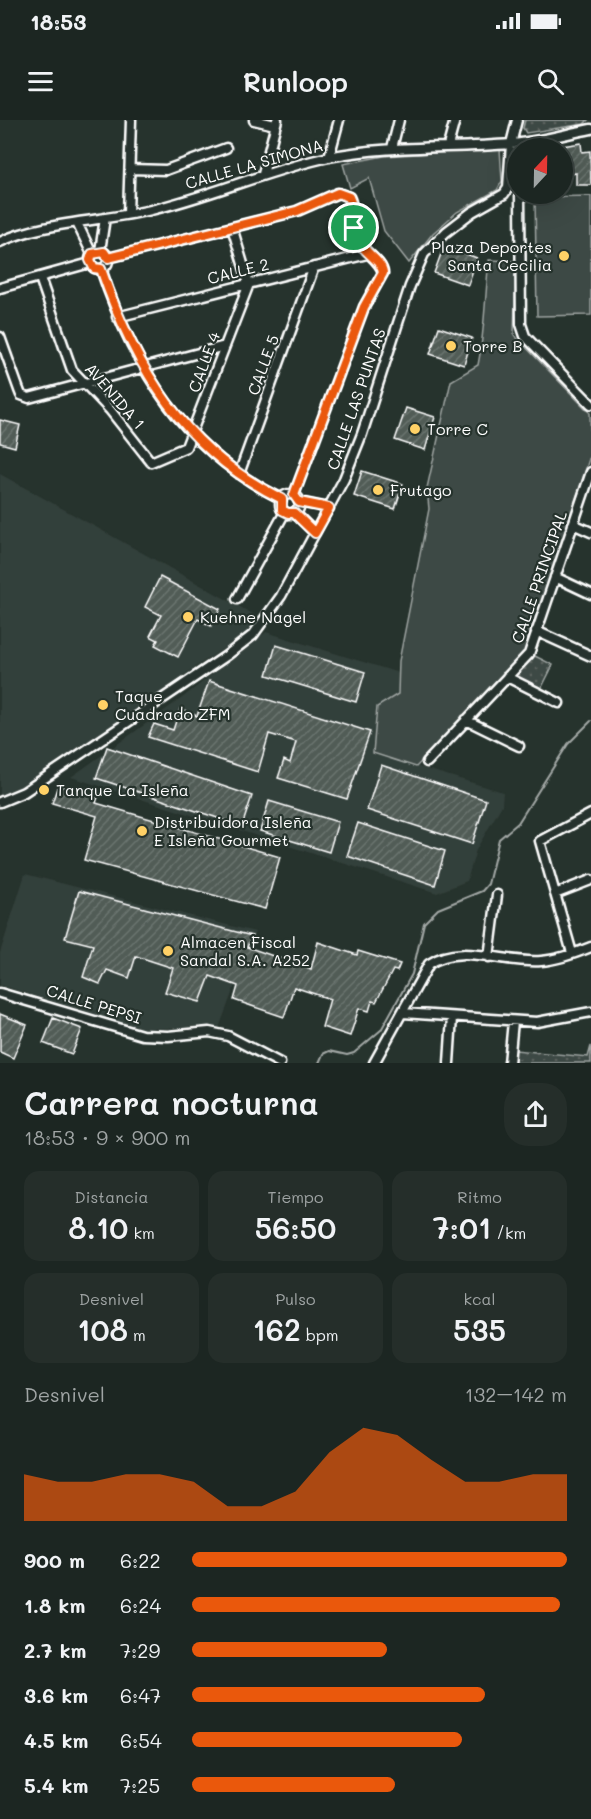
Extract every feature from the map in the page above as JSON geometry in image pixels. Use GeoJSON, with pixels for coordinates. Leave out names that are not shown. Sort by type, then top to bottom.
{"type":"FeatureCollection","features":[{"type":"Feature","properties":{"kind":"street"},"geometry":{"type":"LineString","coordinates":[[128,214],[131,120]]}},
{"type":"Feature","properties":{"kind":"street"},"geometry":{"type":"LineString","coordinates":[[254,120],[276,123],[263,174]]}},
{"type":"Feature","properties":{"kind":"street"},"geometry":{"type":"LineString","coordinates":[[329,157],[339,120]]}},
{"type":"Feature","properties":{"kind":"street"},"geometry":{"type":"LineString","coordinates":[[392,148],[399,120]]}},
{"type":"Feature","properties":{"kind":"street"},"geometry":{"type":"LineString","coordinates":[[448,146],[455,120]]}},
{"type":"Feature","properties":{"kind":"street"},"geometry":{"type":"LineString","coordinates":[[516,138],[517,120]]}},
{"type":"Feature","properties":{"kind":"street","name":"CALLE LA SIMONA"},"geometry":{"type":"LineString","coordinates":[[549,138],[591,129]]}},
{"type":"Feature","properties":{"kind":"street","name":"CALLE LA SIMONA"},"geometry":{"type":"LineString","coordinates":[[0,242],[10,237],[151,210],[263,174],[329,157],[392,148],[507,145]]}},
{"type":"Feature","properties":{"kind":"street"},"geometry":{"type":"LineString","coordinates":[[130,169],[166,170],[226,148]]}},
{"type":"Feature","properties":{"kind":"street","name":"CALLE LAS PUNTAS"},"geometry":{"type":"LineString","coordinates":[[0,802],[24,792],[247,641],[287,587],[329,508],[362,434],[410,286],[424,254],[446,232],[472,212],[504,194],[507,190]]}},
{"type":"Feature","properties":{"kind":"street"},"geometry":{"type":"LineString","coordinates":[[0,288],[39,278],[94,256],[108,258],[297,211],[338,193],[345,194],[352,203],[354,228],[367,254],[378,262],[383,273],[364,307],[297,498],[237,599]]}},
{"type":"Feature","properties":{"kind":"street"},"geometry":{"type":"LineString","coordinates":[[520,204],[525,336],[591,404]]}},
{"type":"Feature","properties":{"kind":"street"},"geometry":{"type":"LineString","coordinates":[[105,218],[94,256],[94,268],[101,269],[107,265],[108,258]]}},
{"type":"Feature","properties":{"kind":"street"},"geometry":{"type":"LineString","coordinates":[[77,223],[94,256]]}},
{"type":"Feature","properties":{"kind":"street"},"geometry":{"type":"LineString","coordinates":[[232,227],[249,284]]}},
{"type":"Feature","properties":{"kind":"street","name":"CALLE 2"},"geometry":{"type":"LineString","coordinates":[[117,317],[367,254]]}},
{"type":"Feature","properties":{"kind":"street","name":"CALLE 5"},"geometry":{"type":"LineString","coordinates":[[239,474],[314,267]]}},
{"type":"Feature","properties":{"kind":"street"},"geometry":{"type":"LineString","coordinates":[[101,269],[117,317],[144,369],[193,435],[239,474],[282,499]]}},
{"type":"Feature","properties":{"kind":"street","name":"AVENIDA 1"},"geometry":{"type":"LineString","coordinates":[[39,278],[72,370],[110,410],[151,462],[186,447],[193,435]]}},
{"type":"Feature","properties":{"kind":"street","name":"CALLE 4"},"geometry":{"type":"LineString","coordinates":[[193,435],[249,284]]}},
{"type":"Feature","properties":{"kind":"street"},"geometry":{"type":"LineString","coordinates":[[0,337],[19,390],[25,397],[84,385],[225,346]]}},
{"type":"Feature","properties":{"kind":"street","name":"CALLE PRINCIPAL"},"geometry":{"type":"LineString","coordinates":[[427,762],[529,654],[591,472]]}},
{"type":"Feature","properties":{"kind":"street"},"geometry":{"type":"LineString","coordinates":[[315,533],[280,504],[282,499],[287,495],[329,508]]}},
{"type":"Feature","properties":{"kind":"street"},"geometry":{"type":"LineString","coordinates":[[573,524],[591,532]]}},
{"type":"Feature","properties":{"kind":"street"},"geometry":{"type":"LineString","coordinates":[[555,577],[591,594]]}},
{"type":"Feature","properties":{"kind":"street"},"geometry":{"type":"LineString","coordinates":[[536,631],[591,656]]}},
{"type":"Feature","properties":{"kind":"street"},"geometry":{"type":"LineString","coordinates":[[507,678],[559,703]]}},
{"type":"Feature","properties":{"kind":"street"},"geometry":{"type":"LineString","coordinates":[[466,720],[519,746]]}},
{"type":"Feature","properties":{"kind":"street"},"geometry":{"type":"LineString","coordinates":[[572,953],[540,841],[591,814]]}},
{"type":"Feature","properties":{"kind":"street"},"geometry":{"type":"LineString","coordinates":[[555,894],[591,880]]}},
{"type":"Feature","properties":{"kind":"street"},"geometry":{"type":"LineString","coordinates":[[489,957],[497,895]]}},
{"type":"Feature","properties":{"kind":"street"},"geometry":{"type":"LineString","coordinates":[[374,1063],[429,964],[438,957],[453,954],[541,961],[591,947]]}},
{"type":"Feature","properties":{"kind":"street","name":"CALLE PEPSI"},"geometry":{"type":"LineString","coordinates":[[0,993],[142,1035],[168,1036],[209,1032],[228,1036],[280,1063]]}},
{"type":"Feature","properties":{"kind":"street"},"geometry":{"type":"LineString","coordinates":[[403,1013],[549,1022],[591,1012]]}},
{"type":"Feature","properties":{"kind":"street"},"geometry":{"type":"LineString","coordinates":[[449,1063],[452,1017]]}},
{"type":"Feature","properties":{"kind":"street"},"geometry":{"type":"LineString","coordinates":[[509,1063],[513,1021]]}},
{"type":"Feature","properties":{"kind":"shaded area"},"geometry":{"type":"Polygon","coordinates":[[[525,120],[588,120],[584,124],[526,133],[523,128],[525,120]]]}},
{"type":"Feature","properties":{"kind":"shaded area"},"geometry":{"type":"Polygon","coordinates":[[[500,149],[502,181],[497,190],[457,212],[433,233],[409,263],[384,231],[369,178],[350,188],[343,164],[384,156],[500,149]]]}},
{"type":"Feature","properties":{"kind":"shaded area","name":"Plaza Deportes Santa Cecilia"},"geometry":{"type":"Polygon","coordinates":[[[573,196],[591,196],[591,315],[537,316],[535,204],[573,204],[573,196]]]}},
{"type":"Feature","properties":{"kind":"shaded area"},"geometry":{"type":"Polygon","coordinates":[[[489,260],[516,261],[514,335],[590,413],[591,453],[525,654],[416,767],[373,753],[377,707],[398,694],[399,661],[429,509],[427,488],[451,381],[478,365],[484,326],[489,260]]]}},
{"type":"Feature","properties":{"kind":"shaded area"},"geometry":{"type":"Polygon","coordinates":[[[0,474],[260,618],[248,633],[197,666],[91,743],[23,787],[0,796],[0,474]]]}},
{"type":"Feature","properties":{"kind":"shaded area"},"geometry":{"type":"Polygon","coordinates":[[[266,632],[399,673],[398,694],[373,753],[503,792],[502,805],[476,850],[467,881],[437,893],[71,777],[182,698],[266,632]]]}},
{"type":"Feature","properties":{"kind":"shaded area"},"geometry":{"type":"Polygon","coordinates":[[[533,655],[553,665],[540,691],[512,677],[533,655]]]}},
{"type":"Feature","properties":{"kind":"shaded area"},"geometry":{"type":"Polygon","coordinates":[[[25,874],[255,932],[219,1028],[143,1029],[0,985],[0,953],[25,874]]]}},
{"type":"Feature","properties":{"kind":"shaded area"},"geometry":{"type":"Polygon","coordinates":[[[591,1046],[591,1063],[514,1063],[515,1050],[588,1057],[591,1046]]]}},
{"type":"Feature","properties":{"kind":"building"},"geometry":{"type":"Polygon","coordinates":[[[581,143],[582,152],[590,151],[591,185],[576,185],[576,173],[573,174],[573,144],[581,143]]]}},
{"type":"Feature","properties":{"kind":"building"},"geometry":{"type":"Polygon","coordinates":[[[444,246],[477,258],[468,285],[434,273],[444,246]]]}},
{"type":"Feature","properties":{"kind":"building","name":"Torre B"},"geometry":{"type":"Polygon","coordinates":[[[439,327],[472,338],[464,365],[430,354],[439,327]]]}},
{"type":"Feature","properties":{"kind":"building","name":"Torre C"},"geometry":{"type":"Polygon","coordinates":[[[406,408],[435,417],[425,450],[395,440],[406,408]]]}},
{"type":"Feature","properties":{"kind":"building"},"geometry":{"type":"Polygon","coordinates":[[[0,420],[20,425],[15,447],[0,443],[0,420]]]}},
{"type":"Feature","properties":{"kind":"building","name":"Frutago"},"geometry":{"type":"Polygon","coordinates":[[[362,471],[403,484],[395,509],[354,496],[362,471]]]}},
{"type":"Feature","properties":{"kind":"building","name":"Kuehne Nagel"},"geometry":{"type":"Polygon","coordinates":[[[160,577],[220,609],[211,626],[198,619],[178,657],[155,645],[158,640],[150,636],[161,615],[145,607],[160,577]]]}},
{"type":"Feature","properties":{"kind":"building"},"geometry":{"type":"Polygon","coordinates":[[[276,645],[365,672],[356,702],[267,675],[276,645]]]}},
{"type":"Feature","properties":{"kind":"building"},"geometry":{"type":"Polygon","coordinates":[[[209,681],[370,732],[347,799],[278,778],[284,760],[290,763],[296,742],[269,734],[258,772],[148,737],[154,724],[173,730],[180,709],[197,716],[209,681]]]}},
{"type":"Feature","properties":{"kind":"building"},"geometry":{"type":"Polygon","coordinates":[[[107,747],[252,796],[242,826],[96,778],[107,747]]]}},
{"type":"Feature","properties":{"kind":"building"},"geometry":{"type":"Polygon","coordinates":[[[381,765],[486,800],[472,844],[367,810],[381,765]]]}},
{"type":"Feature","properties":{"kind":"building","name":"Distribuidora Isleña E Isleña Gourmet"},"geometry":{"type":"Polygon","coordinates":[[[58,785],[98,797],[96,803],[280,857],[265,909],[84,860],[97,816],[52,803],[58,785]]]}},
{"type":"Feature","properties":{"kind":"building"},"geometry":{"type":"Polygon","coordinates":[[[269,801],[338,822],[329,852],[260,831],[269,801]]]}},
{"type":"Feature","properties":{"kind":"building"},"geometry":{"type":"Polygon","coordinates":[[[358,823],[445,851],[435,885],[347,856],[358,823]]]}},
{"type":"Feature","properties":{"kind":"building"},"geometry":{"type":"Polygon","coordinates":[[[79,891],[252,936],[247,947],[311,969],[318,942],[357,955],[358,951],[400,964],[397,971],[393,970],[376,1002],[372,1001],[369,1011],[359,1008],[350,1036],[322,1027],[330,999],[294,987],[284,1017],[234,1000],[238,986],[210,976],[200,1002],[165,992],[173,968],[136,956],[129,978],[107,970],[100,984],[83,977],[93,945],[65,938],[79,891]]]}},
{"type":"Feature","properties":{"kind":"building"},"geometry":{"type":"Polygon","coordinates":[[[0,1014],[27,1025],[13,1058],[0,1052],[0,1014]]]}},
{"type":"Feature","properties":{"kind":"building"},"geometry":{"type":"Polygon","coordinates":[[[53,1018],[82,1029],[72,1054],[43,1043],[53,1018]]]}},
{"type":"Feature","properties":{"kind":"waterway"},"geometry":{"type":"LineString","coordinates":[[319,1063],[323,1054],[329,1051],[347,1055],[354,1053],[381,1030],[412,974],[424,923],[438,909],[482,891],[488,884],[499,839],[518,823],[568,744],[591,721]]}},
{"type":"Feature","properties":{"kind":"place","name":"Plaza Deportes Santa Cecilia"},"geometry":{"type":"Point","coordinates":[564,256]}},
{"type":"Feature","properties":{"kind":"place","name":"Torre B"},"geometry":{"type":"Point","coordinates":[451,346]}},
{"type":"Feature","properties":{"kind":"place","name":"Torre C"},"geometry":{"type":"Point","coordinates":[415,429]}},
{"type":"Feature","properties":{"kind":"place","name":"Frutago"},"geometry":{"type":"Point","coordinates":[378,490]}},
{"type":"Feature","properties":{"kind":"place","name":"Kuehne Nagel"},"geometry":{"type":"Point","coordinates":[188,617]}},
{"type":"Feature","properties":{"kind":"place","name":"Taque Cuadrado ZFM"},"geometry":{"type":"Point","coordinates":[103,705]}},
{"type":"Feature","properties":{"kind":"place","name":"Tanque La Isleña"},"geometry":{"type":"Point","coordinates":[44,790]}},
{"type":"Feature","properties":{"kind":"place","name":"Distribuidora Isleña E Isleña Gourmet"},"geometry":{"type":"Point","coordinates":[142,831]}},
{"type":"Feature","properties":{"kind":"place","name":"Almacen Fiscal Sandal S.A. A252"},"geometry":{"type":"Point","coordinates":[168,951]}},
{"type":"Feature","properties":{"kind":"route"},"geometry":{"type":"LineString","coordinates":[[338,193],[345,194],[352,203],[351,215],[354,228],[367,254],[378,262],[383,268],[383,273],[364,307],[294,495],[299,502],[329,508],[315,533],[294,513],[282,510],[280,504],[282,499],[239,474],[193,435],[159,393],[130,346],[117,317],[101,269],[94,268],[90,260],[92,254],[98,251],[104,252],[108,258],[297,211],[338,193]]}}]}
